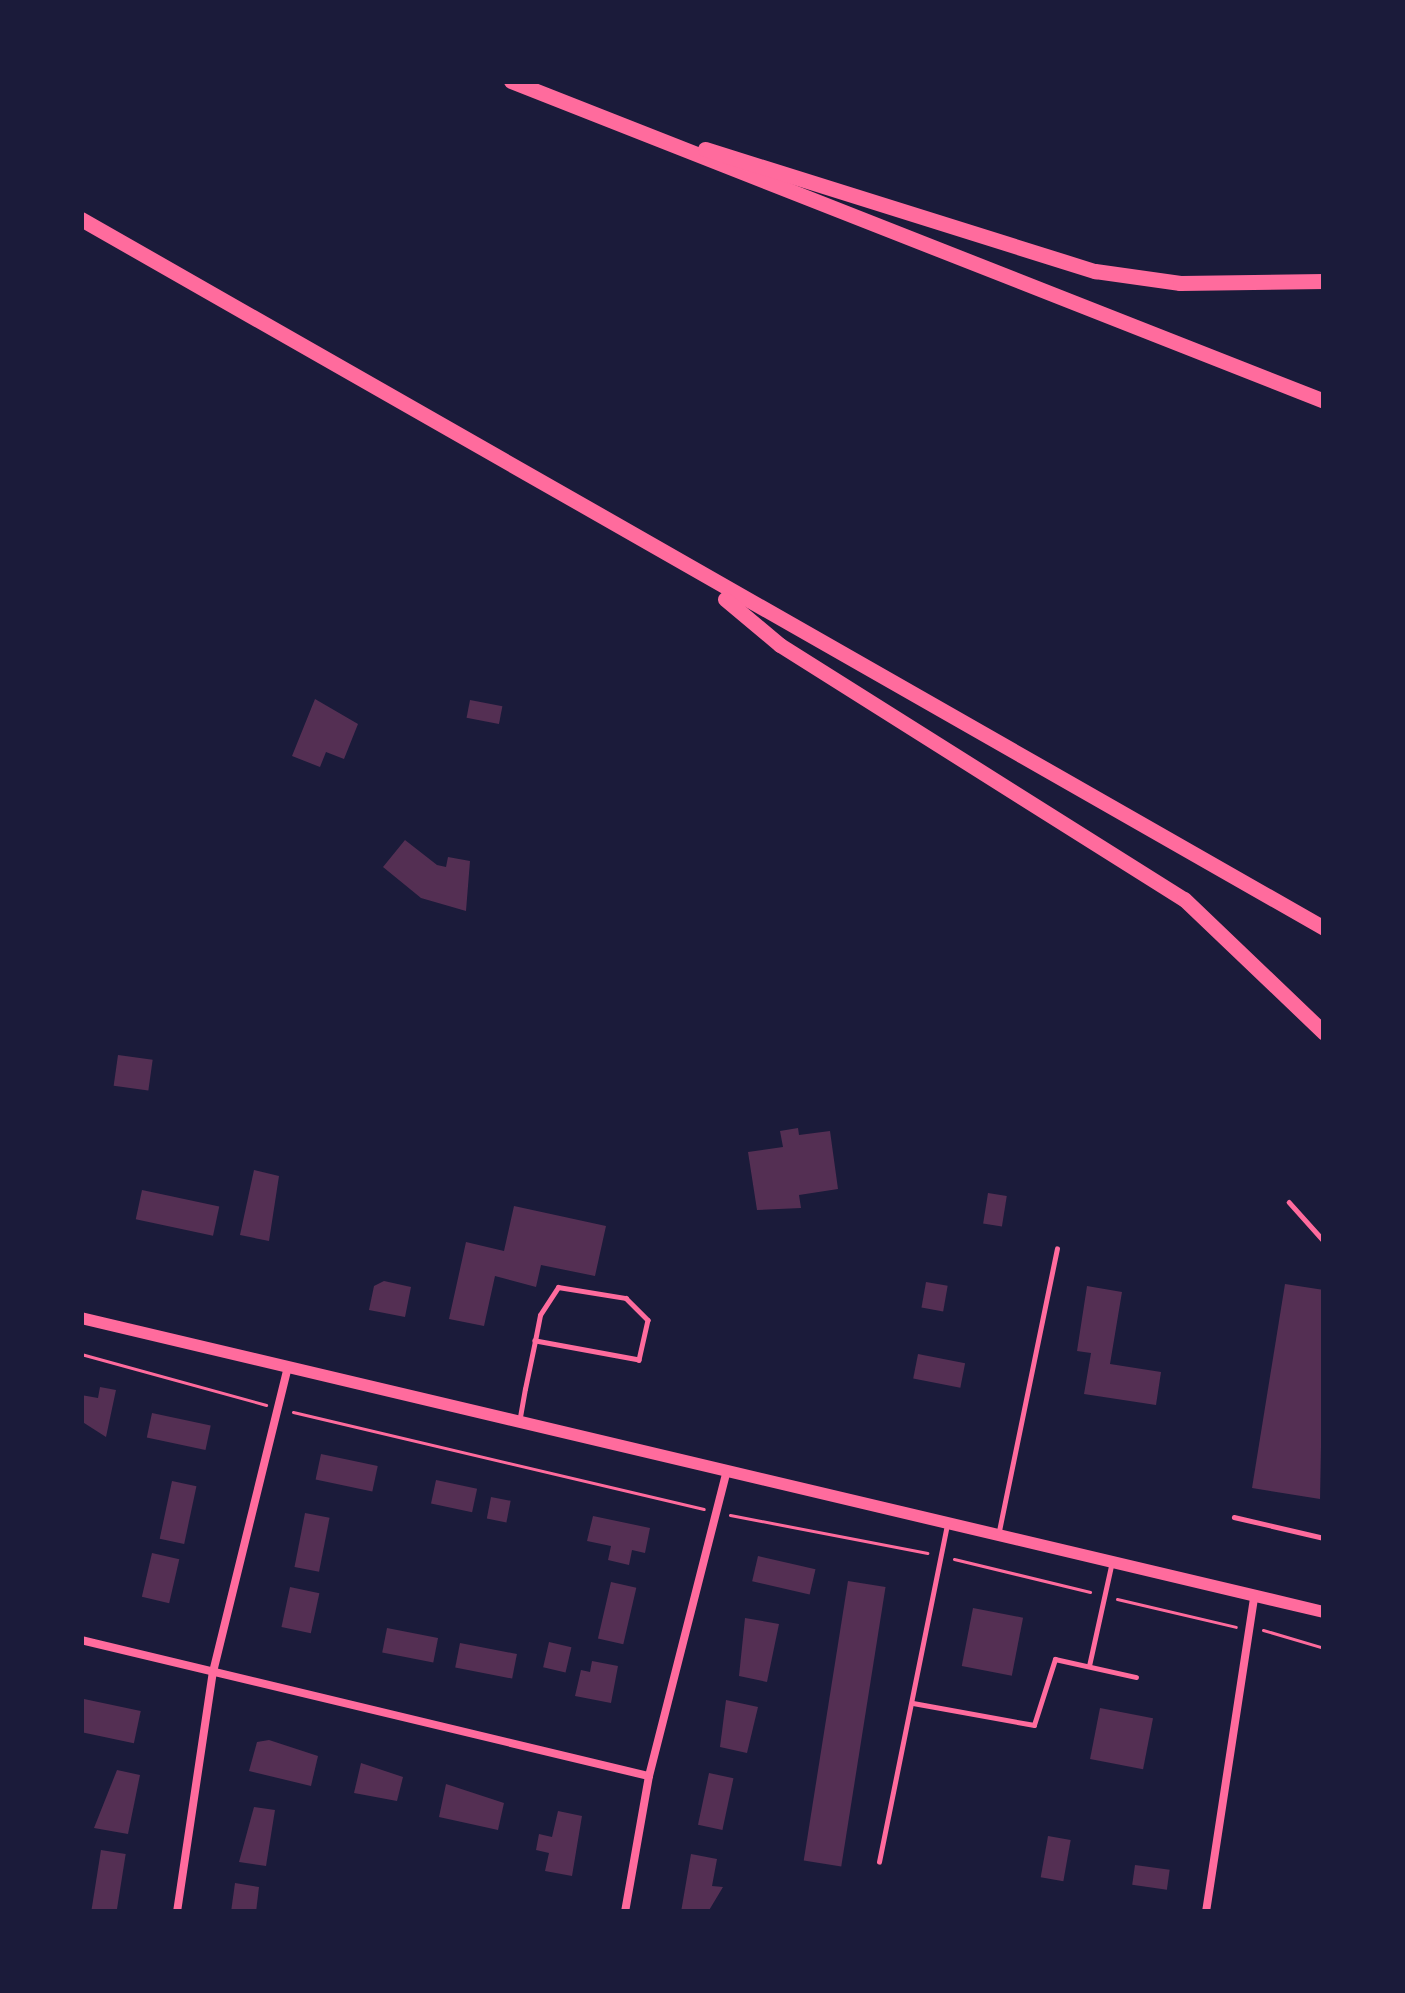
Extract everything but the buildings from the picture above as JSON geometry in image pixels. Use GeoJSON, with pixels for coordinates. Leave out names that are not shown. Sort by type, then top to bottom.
{"type":"FeatureCollection","features":[{"type":"Feature","properties":{"kind":"highway"},"geometry":{"type":"LineString","coordinates":[[511,81],[1324,401]]}},
{"type":"Feature","properties":{"kind":"highway"},"geometry":{"type":"LineString","coordinates":[[612,122],[1096,271],[1180,284],[1324,281]]}},
{"type":"Feature","properties":{"kind":"highway"},"geometry":{"type":"LineString","coordinates":[[81,219],[690,571],[1324,928]]}},
{"type":"Feature","properties":{"kind":"highway"},"geometry":{"type":"LineString","coordinates":[[690,571],[780,645],[1184,899],[1324,1033]]}},
{"type":"Feature","properties":{"kind":"main road"},"geometry":{"type":"LineString","coordinates":[[81,1318],[1324,1612]]}},
{"type":"Feature","properties":{"kind":"street"},"geometry":{"type":"LineString","coordinates":[[176,1912],[213,1672],[288,1367]]}},
{"type":"Feature","properties":{"kind":"street"},"geometry":{"type":"LineString","coordinates":[[625,1912],[649,1776],[726,1473]]}},
{"type":"Feature","properties":{"kind":"street"},"geometry":{"type":"LineString","coordinates":[[1207,1912],[1254,1598]]}},
{"type":"Feature","properties":{"kind":"street"},"geometry":{"type":"LineString","coordinates":[[81,1640],[649,1776]]}},
{"type":"Feature","properties":{"kind":"lane"},"geometry":{"type":"LineString","coordinates":[[1289,1202],[1324,1241]]}},
{"type":"Feature","properties":{"kind":"lane"},"geometry":{"type":"LineString","coordinates":[[998,1536],[1057,1249]]}},
{"type":"Feature","properties":{"kind":"lane"},"geometry":{"type":"LineString","coordinates":[[518,1422],[535,1341],[545,1300],[558,1287],[626,1298],[648,1320],[639,1360],[535,1341]]}},
{"type":"Feature","properties":{"kind":"lane"},"geometry":{"type":"LineString","coordinates":[[1234,1517],[1324,1538]]}},
{"type":"Feature","properties":{"kind":"lane"},"geometry":{"type":"LineString","coordinates":[[879,1862],[947,1524]]}},
{"type":"Feature","properties":{"kind":"lane"},"geometry":{"type":"LineString","coordinates":[[1089,1666],[1112,1563]]}},
{"type":"Feature","properties":{"kind":"lane"},"geometry":{"type":"LineString","coordinates":[[913,1703],[1034,1725],[1055,1659],[1136,1677]]}}]}
